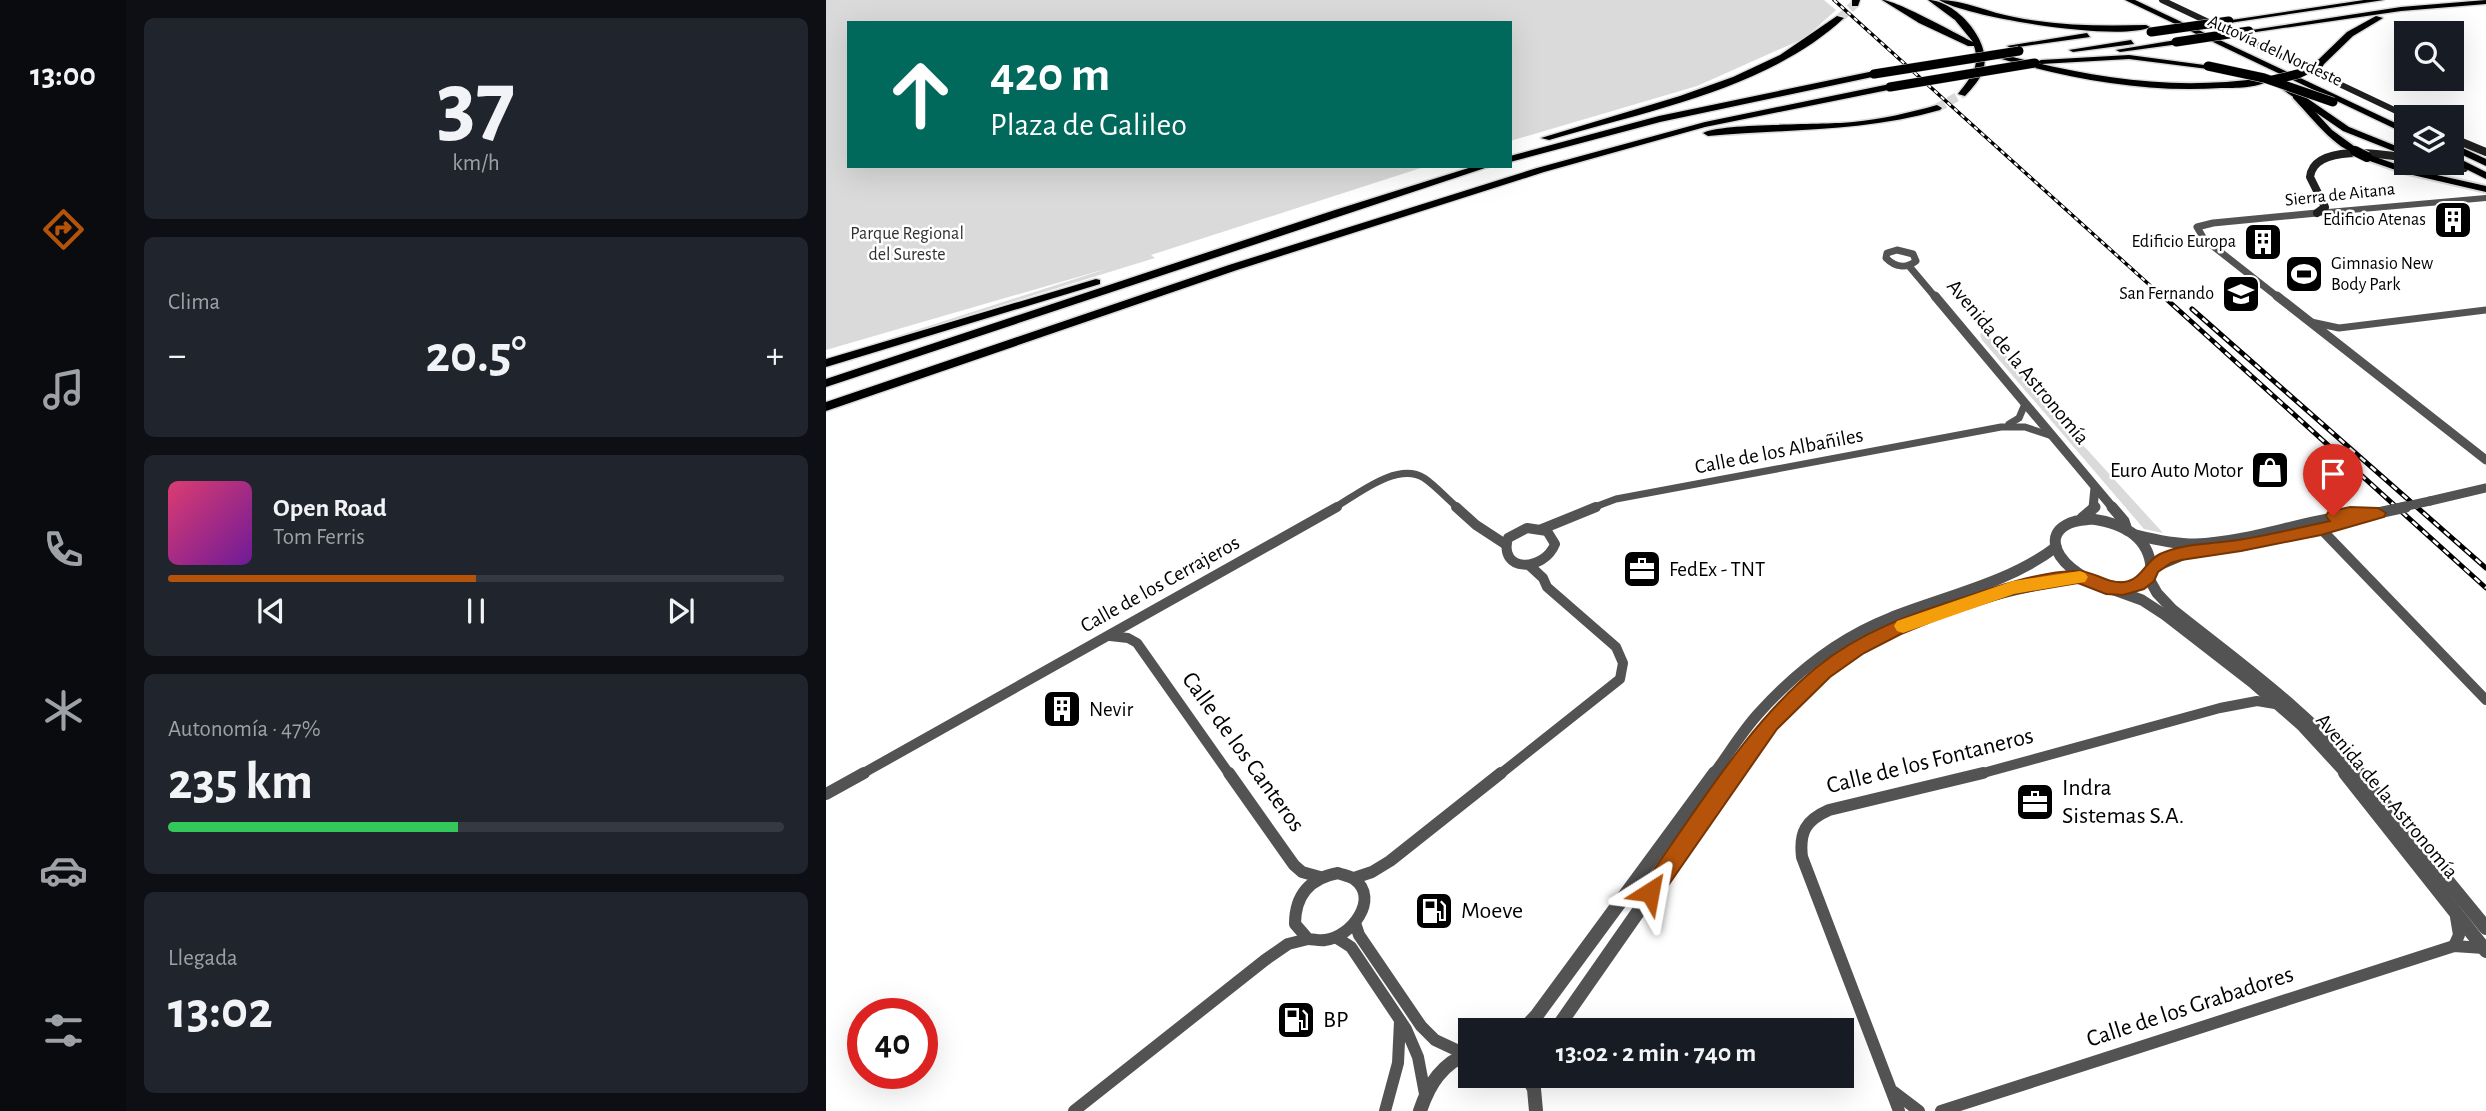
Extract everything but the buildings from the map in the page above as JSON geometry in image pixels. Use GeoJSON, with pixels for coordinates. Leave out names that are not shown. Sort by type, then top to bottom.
{"type":"FeatureCollection","features":[{"type":"Feature","properties":{"kind":"highway"},"geometry":{"type":"LineString","coordinates":[[1886,0],[1922,21],[2001,56],[2068,74],[2144,85],[2188,87],[2264,81],[2298,74],[2319,64],[2350,34],[2371,21],[2404,11],[2471,3]]}},
{"type":"Feature","properties":{"kind":"highway"},"geometry":{"type":"LineString","coordinates":[[1931,0],[1957,17],[1978,42],[1981,53],[1979,74],[1962,94]]}},
{"type":"Feature","properties":{"kind":"highway"},"geometry":{"type":"LineString","coordinates":[[1943,0],[1983,14],[2030,23],[2086,28],[2148,28],[2228,21],[2379,0]]}},
{"type":"Feature","properties":{"kind":"highway"},"geometry":{"type":"LineString","coordinates":[[2127,0],[2142,3]]}},
{"type":"Feature","properties":{"kind":"highway"},"geometry":{"type":"LineString","coordinates":[[2154,0],[2252,51]]}},
{"type":"Feature","properties":{"kind":"highway"},"geometry":{"type":"LineString","coordinates":[[1512,158],[1686,113],[2148,28],[2330,0]]}},
{"type":"Feature","properties":{"kind":"highway"},"geometry":{"type":"LineString","coordinates":[[826,396],[1525,164],[1718,114],[1878,77],[2018,51],[2166,37],[2432,0]]}},
{"type":"Feature","properties":{"kind":"highway"},"geometry":{"type":"LineString","coordinates":[[2038,62],[2401,9],[2486,2]]}},
{"type":"Feature","properties":{"kind":"highway","name":"Autovía del Nordeste"},"geometry":{"type":"LineString","coordinates":[[2142,3],[2394,127]]}},
{"type":"Feature","properties":{"kind":"highway","name":"Autovía del Nordeste"},"geometry":{"type":"LineString","coordinates":[[2142,3],[2394,116]]}},
{"type":"Feature","properties":{"kind":"highway"},"geometry":{"type":"LineString","coordinates":[[1513,148],[1709,89],[1761,68],[1805,43],[1840,18]]}},
{"type":"Feature","properties":{"kind":"highway"},"geometry":{"type":"LineString","coordinates":[[2203,34],[2250,62],[2346,129],[2394,150]]}},
{"type":"Feature","properties":{"kind":"highway"},"geometry":{"type":"LineString","coordinates":[[1513,148],[1733,94],[2038,62],[2129,57],[2208,66],[2264,78],[2333,102],[2394,128]]}},
{"type":"Feature","properties":{"kind":"highway"},"geometry":{"type":"LineString","coordinates":[[826,407],[1425,205],[1600,153],[1754,114],[1878,77]]}},
{"type":"Feature","properties":{"kind":"highway"},"geometry":{"type":"LineString","coordinates":[[1600,153],[1712,133],[1853,126],[1914,116],[1937,108]]}},
{"type":"Feature","properties":{"kind":"highway"},"geometry":{"type":"LineString","coordinates":[[2464,145],[2486,153]]}},
{"type":"Feature","properties":{"kind":"highway"},"geometry":{"type":"LineString","coordinates":[[2464,152],[2486,163]]}},
{"type":"Feature","properties":{"kind":"highway"},"geometry":{"type":"LineString","coordinates":[[2464,164],[2486,172]]}},
{"type":"Feature","properties":{"kind":"highway"},"geometry":{"type":"LineString","coordinates":[[826,372],[1443,168]]}},
{"type":"Feature","properties":{"kind":"highway"},"geometry":{"type":"LineString","coordinates":[[826,383],[1326,216],[1480,168]]}},
{"type":"Feature","properties":{"kind":"highway"},"geometry":{"type":"LineString","coordinates":[[826,363],[1112,277]]}},
{"type":"Feature","properties":{"kind":"highway"},"geometry":{"type":"LineString","coordinates":[[826,416],[1151,297]]}},
{"type":"Feature","properties":{"kind":"main road"},"geometry":{"type":"LineString","coordinates":[[2162,0],[2394,115]]}},
{"type":"Feature","properties":{"kind":"main road"},"geometry":{"type":"LineString","coordinates":[[2296,96],[2329,132],[2355,150],[2407,171],[2486,188]]}},
{"type":"Feature","properties":{"kind":"main road"},"geometry":{"type":"LineString","coordinates":[[2317,212],[2325,207],[2324,200],[2310,179],[2312,168],[2317,163],[2348,153],[2394,155]]}},
{"type":"Feature","properties":{"kind":"street","name":"Sierra de Aitana"},"geometry":{"type":"LineString","coordinates":[[2307,320],[2204,239],[2197,227],[2317,212],[2486,198]]}},
{"type":"Feature","properties":{"kind":"street","name":"Avenida de la Astronomía"},"geometry":{"type":"LineString","coordinates":[[1909,266],[2130,532]]}},
{"type":"Feature","properties":{"kind":"street"},"geometry":{"type":"LineString","coordinates":[[2307,320],[2339,328],[2486,310]]}},
{"type":"Feature","properties":{"kind":"street"},"geometry":{"type":"LineString","coordinates":[[2307,320],[2486,460]]}},
{"type":"Feature","properties":{"kind":"street"},"geometry":{"type":"LineString","coordinates":[[2332,341],[2339,328]]}},
{"type":"Feature","properties":{"kind":"street"},"geometry":{"type":"LineString","coordinates":[[2001,427],[2018,418],[2025,404]]}},
{"type":"Feature","properties":{"kind":"street","name":"Calle de los Albañiles"},"geometry":{"type":"LineString","coordinates":[[1542,529],[1568,521],[1591,507],[1616,499],[2001,427],[2025,426],[2052,436]]}},
{"type":"Feature","properties":{"kind":"street","name":"Calle de los Cerrajeros"},"geometry":{"type":"LineString","coordinates":[[826,794],[1398,474],[1413,474],[1424,478],[1476,525],[1505,544]]}},
{"type":"Feature","properties":{"kind":"street"},"geometry":{"type":"LineString","coordinates":[[2094,486],[2095,507],[2080,520],[2062,528],[2057,535],[2056,547],[2067,567],[2079,577],[2106,587],[2130,587],[2165,558],[2321,529],[2378,513],[2483,490]]}},
{"type":"Feature","properties":{"kind":"street"},"geometry":{"type":"LineString","coordinates":[[2080,520],[2106,521],[2130,532],[2171,543],[2239,537],[2350,513],[2378,513]]}},
{"type":"Feature","properties":{"kind":"street"},"geometry":{"type":"LineString","coordinates":[[2321,529],[2333,516]]}},
{"type":"Feature","properties":{"kind":"street","name":"Calle de los Albañiles"},"geometry":{"type":"LineString","coordinates":[[1553,538],[1568,521]]}},
{"type":"Feature","properties":{"kind":"street"},"geometry":{"type":"LineString","coordinates":[[2293,526],[2321,529],[2486,700]]}},
{"type":"Feature","properties":{"kind":"street"},"geometry":{"type":"LineString","coordinates":[[1354,878],[1372,872],[1390,861],[1620,679],[1623,663],[1616,647],[1547,587],[1543,578],[1530,566],[1509,560],[1506,555],[1505,544],[1519,530],[1542,529],[1553,538],[1554,550],[1551,556],[1530,566]]}},
{"type":"Feature","properties":{"kind":"street"},"geometry":{"type":"LineString","coordinates":[[2130,532],[2145,545],[2151,557],[2150,573]]}},
{"type":"Feature","properties":{"kind":"street"},"geometry":{"type":"LineString","coordinates":[[1533,1018],[1749,724],[1802,671],[1847,639],[1887,619],[2034,564],[2056,547]]}},
{"type":"Feature","properties":{"kind":"street","name":"Avenida de la Astronomía"},"geometry":{"type":"LineString","coordinates":[[2150,573],[2157,593],[2172,609],[2309,721],[2350,761],[2486,928]]}},
{"type":"Feature","properties":{"kind":"street"},"geometry":{"type":"LineString","coordinates":[[1564,1018],[1770,723],[1824,672],[1858,648],[1895,629],[1940,611],[2013,588],[2079,577]]}},
{"type":"Feature","properties":{"kind":"street","name":"Avenida de la Astronomía"},"geometry":{"type":"LineString","coordinates":[[2106,587],[2142,600],[2255,679],[2277,705],[2328,752],[2485,949]]}},
{"type":"Feature","properties":{"kind":"street"},"geometry":{"type":"LineString","coordinates":[[1136,643],[1136,633],[1142,616]]}},
{"type":"Feature","properties":{"kind":"street"},"geometry":{"type":"LineString","coordinates":[[1104,637],[1128,638],[1136,643]]}},
{"type":"Feature","properties":{"kind":"street","name":"Calle de los Canteros"},"geometry":{"type":"LineString","coordinates":[[1136,643],[1294,865],[1303,872],[1320,877]]}},
{"type":"Feature","properties":{"kind":"street"},"geometry":{"type":"LineString","coordinates":[[2243,702],[2248,698],[2255,679]]}},
{"type":"Feature","properties":{"kind":"street","name":"Calle de los Fontaneros"},"geometry":{"type":"LineString","coordinates":[[1899,1111],[1802,857],[1801,830],[1807,821],[1829,810],[1975,775],[2243,702],[2257,701],[2277,705]]}},
{"type":"Feature","properties":{"kind":"street"},"geometry":{"type":"LineString","coordinates":[[1074,1111],[1288,944],[1308,939],[1327,941],[1337,938],[1355,923],[1364,903],[1360,884],[1354,878],[1338,873],[1320,877],[1302,892],[1294,914],[1295,924],[1308,939]]}},
{"type":"Feature","properties":{"kind":"street"},"geometry":{"type":"LineString","coordinates":[[2454,946],[2459,935],[2455,911]]}},
{"type":"Feature","properties":{"kind":"street"},"geometry":{"type":"LineString","coordinates":[[1355,923],[1359,935],[1421,1026],[1436,1040],[1458,1049]]}},
{"type":"Feature","properties":{"kind":"street"},"geometry":{"type":"LineString","coordinates":[[1337,938],[1351,947],[1400,1020],[1418,1057],[1425,1094]]}},
{"type":"Feature","properties":{"kind":"street","name":"Calle de los Grabadores"},"geometry":{"type":"LineString","coordinates":[[1941,1111],[2454,946],[2485,949]]}},
{"type":"Feature","properties":{"kind":"street"},"geometry":{"type":"LineString","coordinates":[[1385,1111],[1398,1063],[1400,1020]]}},
{"type":"Feature","properties":{"kind":"street"},"geometry":{"type":"LineString","coordinates":[[1420,1111],[1425,1094],[1442,1070],[1458,1059]]}},
{"type":"Feature","properties":{"kind":"street"},"geometry":{"type":"LineString","coordinates":[[1534,1088],[1536,1111]]}},
{"type":"Feature","properties":{"kind":"street"},"geometry":{"type":"LineString","coordinates":[[1890,1089],[1919,1111]]}},
{"type":"Feature","properties":{"kind":"green space","name":"Parque Regional del Sureste"},"geometry":{"type":"Polygon","coordinates":[[[826,0],[1824,0],[1836,10],[1805,38],[1697,86],[1512,140],[1512,21],[847,21],[847,168],[1421,168],[1151,255],[1155,258],[826,359],[1109,268],[826,350],[826,0]]]}},
{"type":"Feature","properties":{"kind":"green space"},"geometry":{"type":"Polygon","coordinates":[[[1985,331],[2072,433],[2163,533],[2144,529],[1982,340],[1980,334],[1985,331]]]}},
{"type":"Feature","properties":{"kind":"tunnel"},"geometry":{"type":"LineString","coordinates":[[1840,18],[1855,4]]}},
{"type":"Feature","properties":{"kind":"tunnel"},"geometry":{"type":"LineString","coordinates":[[1937,108],[1962,94]]}},
{"type":"Feature","properties":{"kind":"railway"},"geometry":{"type":"LineString","coordinates":[[1834,0],[2164,298]]}},
{"type":"Feature","properties":{"kind":"railway"},"geometry":{"type":"LineString","coordinates":[[2163,296],[2486,588]]}},
{"type":"Feature","properties":{"kind":"railway"},"geometry":{"type":"LineString","coordinates":[[2192,309],[2486,568]]}},
{"type":"Feature","properties":{"kind":"slow traffic"},"geometry":{"type":"LineString","coordinates":[[1903,626],[1986,595],[2040,582],[2080,577]]}},
{"type":"Feature","properties":{"kind":"place","name":"Edificio Atenas"},"geometry":{"type":"Point","coordinates":[2453,220]}},
{"type":"Feature","properties":{"kind":"place","name":"Edificio Europa"},"geometry":{"type":"Point","coordinates":[2263,242]}},
{"type":"Feature","properties":{"kind":"place","name":"Gimnasio New Body Park"},"geometry":{"type":"Point","coordinates":[2304,274]}},
{"type":"Feature","properties":{"kind":"place","name":"San Fernando"},"geometry":{"type":"Point","coordinates":[2241,294]}},
{"type":"Feature","properties":{"kind":"place","name":"Euro Auto Motor"},"geometry":{"type":"Point","coordinates":[2270,470]}},
{"type":"Feature","properties":{"kind":"place","name":"FedEx - TNT"},"geometry":{"type":"Point","coordinates":[1642,569]}},
{"type":"Feature","properties":{"kind":"place","name":"Nevir"},"geometry":{"type":"Point","coordinates":[1062,709]}},
{"type":"Feature","properties":{"kind":"place","name":"Indra Sistemas S.A."},"geometry":{"type":"Point","coordinates":[2035,802]}},
{"type":"Feature","properties":{"kind":"place","name":"Moeve"},"geometry":{"type":"Point","coordinates":[1434,911]}},
{"type":"Feature","properties":{"kind":"place","name":"BP"},"geometry":{"type":"Point","coordinates":[1296,1020]}},
{"type":"Feature","properties":{"kind":"route"},"geometry":{"type":"LineString","coordinates":[[1650,892],[1770,723],[1824,672],[1858,648],[1895,629],[1986,595],[2040,582],[2079,577],[2106,587],[2138,585],[2148,577],[2152,568],[2165,558],[2321,529],[2378,513],[2333,516]]}}]}
